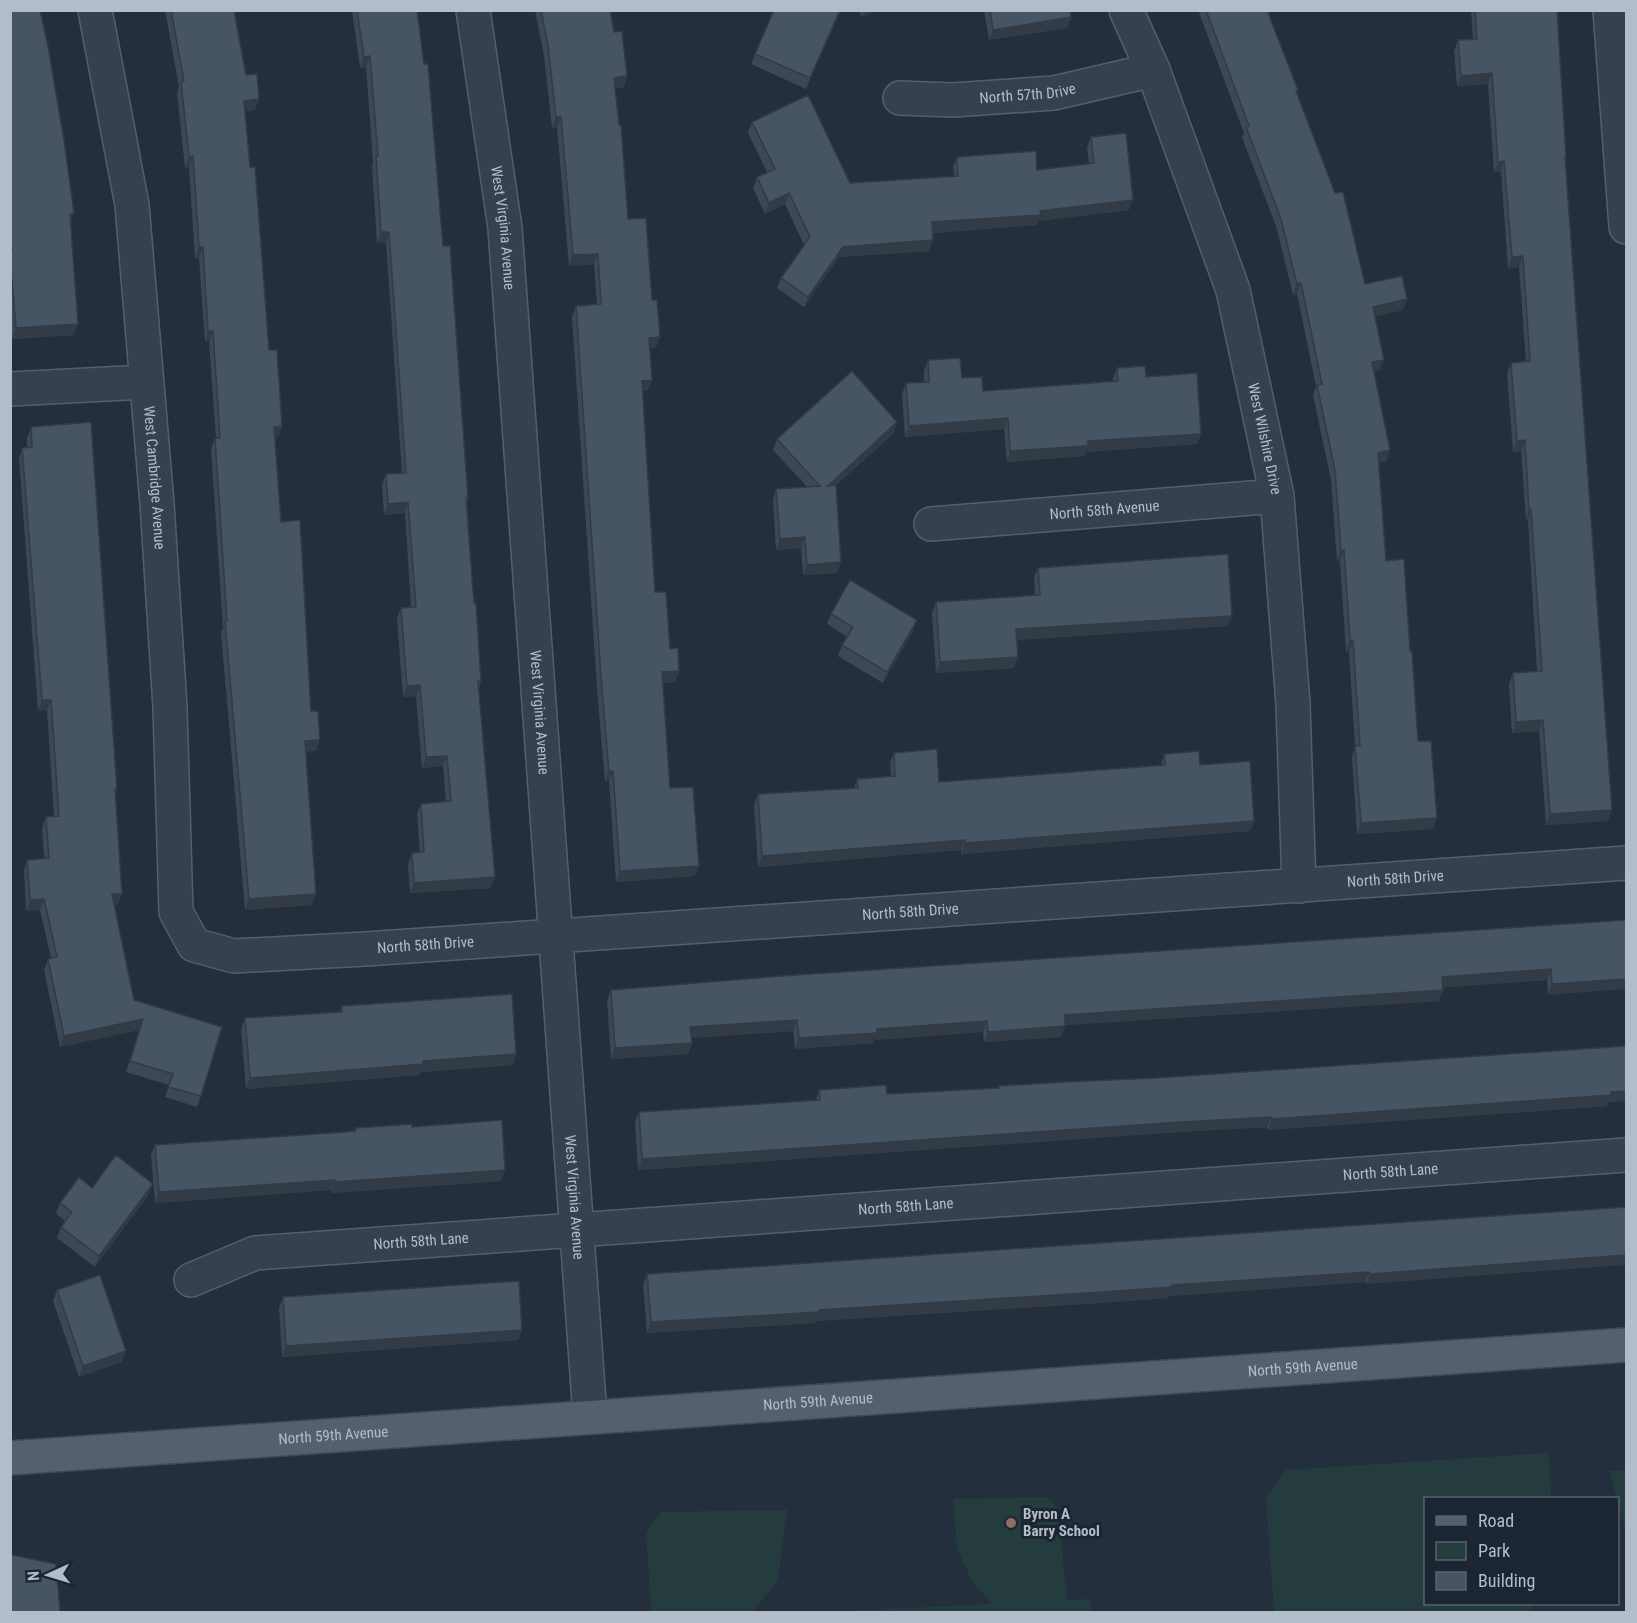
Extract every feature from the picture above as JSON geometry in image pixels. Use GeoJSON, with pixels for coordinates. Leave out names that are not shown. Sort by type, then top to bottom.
{"type":"FeatureCollection","features":[{"type":"Feature","properties":{"kind":"main road","name":"North 59th Avenue"},"geometry":{"type":"LineString","coordinates":[[10,1458],[1626,1345]]}},
{"type":"Feature","properties":{"kind":"street","name":"West Cambridge Avenue"},"geometry":{"type":"LineString","coordinates":[[95,10],[132,205],[170,707],[176,912],[194,945]]}},
{"type":"Feature","properties":{"kind":"street","name":"West Virginia Avenue"},"geometry":{"type":"LineString","coordinates":[[473,10],[505,228],[590,1416]]}},
{"type":"Feature","properties":{"kind":"street","name":"West Wilshire Drive"},"geometry":{"type":"LineString","coordinates":[[1126,10],[1153,70],[1233,290],[1277,496],[1293,704],[1299,886]]}},
{"type":"Feature","properties":{"kind":"street"},"geometry":{"type":"LineString","coordinates":[[1610,10],[1626,227]]}},
{"type":"Feature","properties":{"kind":"street","name":"North 57th Drive"},"geometry":{"type":"LineString","coordinates":[[900,98],[953,100],[1054,93],[1153,70]]}},
{"type":"Feature","properties":{"kind":"street"},"geometry":{"type":"LineString","coordinates":[[10,389],[145,382]]}},
{"type":"Feature","properties":{"kind":"street","name":"North 58th Avenue"},"geometry":{"type":"LineString","coordinates":[[931,524],[1277,496]]}},
{"type":"Feature","properties":{"kind":"street","name":"North 58th Drive"},"geometry":{"type":"LineString","coordinates":[[194,945],[234,956],[1626,863]]}},
{"type":"Feature","properties":{"kind":"street","name":"North 58th Lane"},"geometry":{"type":"LineString","coordinates":[[191,1280],[255,1253],[1626,1155]]}},
{"type":"Feature","properties":{"kind":"green space"},"geometry":{"type":"Polygon","coordinates":[[[1549,1453],[1551,1497],[1424,1497],[1424,1605],[1532,1605],[1528,1612],[1274,1612],[1266,1497],[1286,1470],[1549,1453]]]}},
{"type":"Feature","properties":{"kind":"green space"},"geometry":{"type":"Polygon","coordinates":[[[1626,1470],[1626,1531],[1619,1506],[1619,1497],[1616,1497],[1609,1471],[1626,1470]]]}},
{"type":"Feature","properties":{"kind":"green space"},"geometry":{"type":"Polygon","coordinates":[[[1048,1497],[1058,1508],[1067,1600],[1090,1599],[1091,1612],[827,1612],[992,1604],[972,1581],[957,1549],[953,1499],[1048,1497]]]}},
{"type":"Feature","properties":{"kind":"green space"},"geometry":{"type":"Polygon","coordinates":[[[787,1510],[778,1581],[752,1612],[651,1612],[646,1533],[661,1512],[787,1510]]]}},
{"type":"Feature","properties":{"kind":"building"},"geometry":{"type":"Polygon","coordinates":[[[10,10],[40,10],[48,46],[74,213],[70,214],[78,324],[16,328],[10,255],[12,251],[10,239],[10,10]]]}},
{"type":"Feature","properties":{"kind":"building"},"geometry":{"type":"Polygon","coordinates":[[[171,10],[234,10],[246,75],[257,74],[259,99],[244,101],[250,167],[255,167],[269,350],[277,350],[282,426],[274,427],[281,522],[300,520],[311,711],[318,711],[320,740],[305,741],[316,894],[249,899],[225,621],[227,621],[215,438],[220,438],[213,331],[208,332],[203,247],[199,247],[193,156],[189,157],[181,82],[184,81],[171,10]]]}},
{"type":"Feature","properties":{"kind":"building"},"geometry":{"type":"Polygon","coordinates":[[[357,10],[417,10],[424,64],[428,64],[443,246],[450,246],[468,498],[466,498],[474,603],[476,603],[481,681],[478,681],[495,877],[414,883],[412,853],[424,852],[421,804],[451,801],[447,756],[426,757],[420,685],[407,686],[401,608],[416,607],[408,502],[388,504],[386,474],[406,473],[389,232],[381,232],[370,56],[364,57],[357,10]]]}},
{"type":"Feature","properties":{"kind":"building"},"geometry":{"type":"Polygon","coordinates":[[[541,10],[610,10],[614,32],[622,31],[627,76],[614,78],[619,125],[621,125],[628,219],[646,218],[652,300],[657,300],[660,337],[649,338],[652,380],[642,381],[655,592],[666,592],[670,649],[678,648],[679,671],[662,672],[670,788],[693,787],[699,866],[620,871],[613,771],[609,771],[601,677],[576,306],[601,304],[598,254],[573,255],[561,117],[556,117],[548,46],[541,10]]]}},
{"type":"Feature","properties":{"kind":"building"},"geometry":{"type":"Polygon","coordinates":[[[774,10],[840,10],[810,78],[755,54],[774,10]]]}},
{"type":"Feature","properties":{"kind":"building"},"geometry":{"type":"Polygon","coordinates":[[[990,10],[1070,10],[1071,17],[993,30],[990,10]]]}},
{"type":"Feature","properties":{"kind":"building"},"geometry":{"type":"Polygon","coordinates":[[[1206,10],[1267,10],[1335,193],[1343,192],[1365,284],[1402,276],[1407,299],[1373,307],[1384,360],[1372,362],[1390,450],[1378,453],[1386,561],[1404,559],[1418,741],[1431,741],[1437,818],[1361,823],[1355,746],[1360,746],[1353,641],[1350,641],[1344,550],[1341,551],[1335,470],[1317,385],[1322,384],[1301,283],[1297,284],[1281,219],[1246,127],[1249,126],[1206,10]]]}},
{"type":"Feature","properties":{"kind":"building"},"geometry":{"type":"Polygon","coordinates":[[[1475,10],[1557,10],[1565,157],[1612,810],[1550,814],[1543,720],[1516,722],[1513,673],[1542,671],[1525,440],[1517,441],[1511,363],[1530,361],[1523,256],[1512,257],[1504,161],[1498,162],[1492,73],[1461,76],[1458,40],[1477,39],[1475,10]]]}},
{"type":"Feature","properties":{"kind":"building"},"geometry":{"type":"Polygon","coordinates":[[[808,95],[850,183],[958,176],[957,157],[1036,151],[1037,170],[1094,163],[1091,137],[1126,133],[1133,200],[1040,211],[1041,215],[932,222],[933,240],[843,247],[808,297],[781,278],[810,237],[789,193],[769,203],[757,177],[775,169],[752,122],[808,95]]]}},
{"type":"Feature","properties":{"kind":"building"},"geometry":{"type":"Polygon","coordinates":[[[960,358],[962,378],[982,377],[983,391],[1118,381],[1117,368],[1145,366],[1146,377],[1197,373],[1201,434],[1088,441],[1088,446],[1010,451],[1008,418],[909,426],[906,383],[929,382],[928,360],[960,358]]]}},
{"type":"Feature","properties":{"kind":"building"},"geometry":{"type":"Polygon","coordinates":[[[852,371],[897,422],[828,486],[836,485],[841,562],[807,565],[805,537],[780,539],[776,489],[820,486],[777,439],[852,371]]]}},
{"type":"Feature","properties":{"kind":"building"},"geometry":{"type":"Polygon","coordinates":[[[91,422],[117,789],[115,789],[122,894],[112,894],[134,1000],[222,1027],[201,1096],[168,1087],[173,1074],[130,1061],[143,1019],[64,1036],[48,959],[57,957],[44,899],[30,900],[27,860],[49,858],[46,817],[59,816],[51,700],[42,700],[22,448],[32,447],[31,427],[91,422]]]}},
{"type":"Feature","properties":{"kind":"building"},"geometry":{"type":"Polygon","coordinates":[[[1228,554],[1232,616],[1016,629],[1018,657],[940,662],[936,602],[1040,595],[1038,568],[1228,554]]]}},
{"type":"Feature","properties":{"kind":"building"},"geometry":{"type":"Polygon","coordinates":[[[850,580],[917,620],[887,672],[842,645],[853,627],[831,614],[850,580]]]}},
{"type":"Feature","properties":{"kind":"building"},"geometry":{"type":"Polygon","coordinates":[[[937,749],[939,782],[1165,765],[1164,754],[1199,751],[1200,765],[1250,761],[1254,821],[762,856],[758,794],[858,788],[857,779],[895,776],[894,753],[937,749]]]}},
{"type":"Feature","properties":{"kind":"building"},"geometry":{"type":"Polygon","coordinates":[[[1626,920],[1626,979],[1552,984],[1551,969],[1442,977],[1443,990],[1065,1015],[1065,1026],[988,1032],[987,1021],[877,1029],[877,1033],[799,1038],[797,1020],[690,1027],[692,1043],[615,1048],[611,990],[781,976],[1626,920]]]}},
{"type":"Feature","properties":{"kind":"building"},"geometry":{"type":"Polygon","coordinates":[[[512,994],[516,1054],[250,1078],[245,1018],[342,1012],[342,1006],[512,994]]]}},
{"type":"Feature","properties":{"kind":"building"},"geometry":{"type":"Polygon","coordinates":[[[1626,1046],[1626,1091],[1611,1092],[1611,1095],[642,1159],[639,1112],[820,1100],[819,1090],[886,1085],[887,1094],[999,1088],[999,1086],[1156,1078],[1626,1046]]]}},
{"type":"Feature","properties":{"kind":"building"},"geometry":{"type":"Polygon","coordinates":[[[502,1120],[505,1170],[159,1192],[155,1145],[355,1131],[356,1128],[412,1124],[412,1127],[502,1120]]]}},
{"type":"Feature","properties":{"kind":"building"},"geometry":{"type":"Polygon","coordinates":[[[116,1155],[153,1184],[99,1256],[61,1227],[72,1212],[60,1203],[79,1177],[92,1188],[116,1155]]]}},
{"type":"Feature","properties":{"kind":"building"},"geometry":{"type":"Polygon","coordinates":[[[1626,1207],[1626,1255],[651,1322],[647,1274],[1626,1207]]]}},
{"type":"Feature","properties":{"kind":"building"},"geometry":{"type":"Polygon","coordinates":[[[100,1275],[126,1351],[83,1366],[57,1290],[100,1275]]]}},
{"type":"Feature","properties":{"kind":"building"},"geometry":{"type":"Polygon","coordinates":[[[519,1281],[522,1330],[286,1346],[283,1297],[519,1281]]]}},
{"type":"Feature","properties":{"kind":"building"},"geometry":{"type":"Polygon","coordinates":[[[10,1556],[56,1564],[60,1612],[10,1612],[10,1556]]]}},
{"type":"Feature","properties":{"kind":"place","name":"Byron A Barry School"},"geometry":{"type":"Point","coordinates":[1011,1523]}}]}
